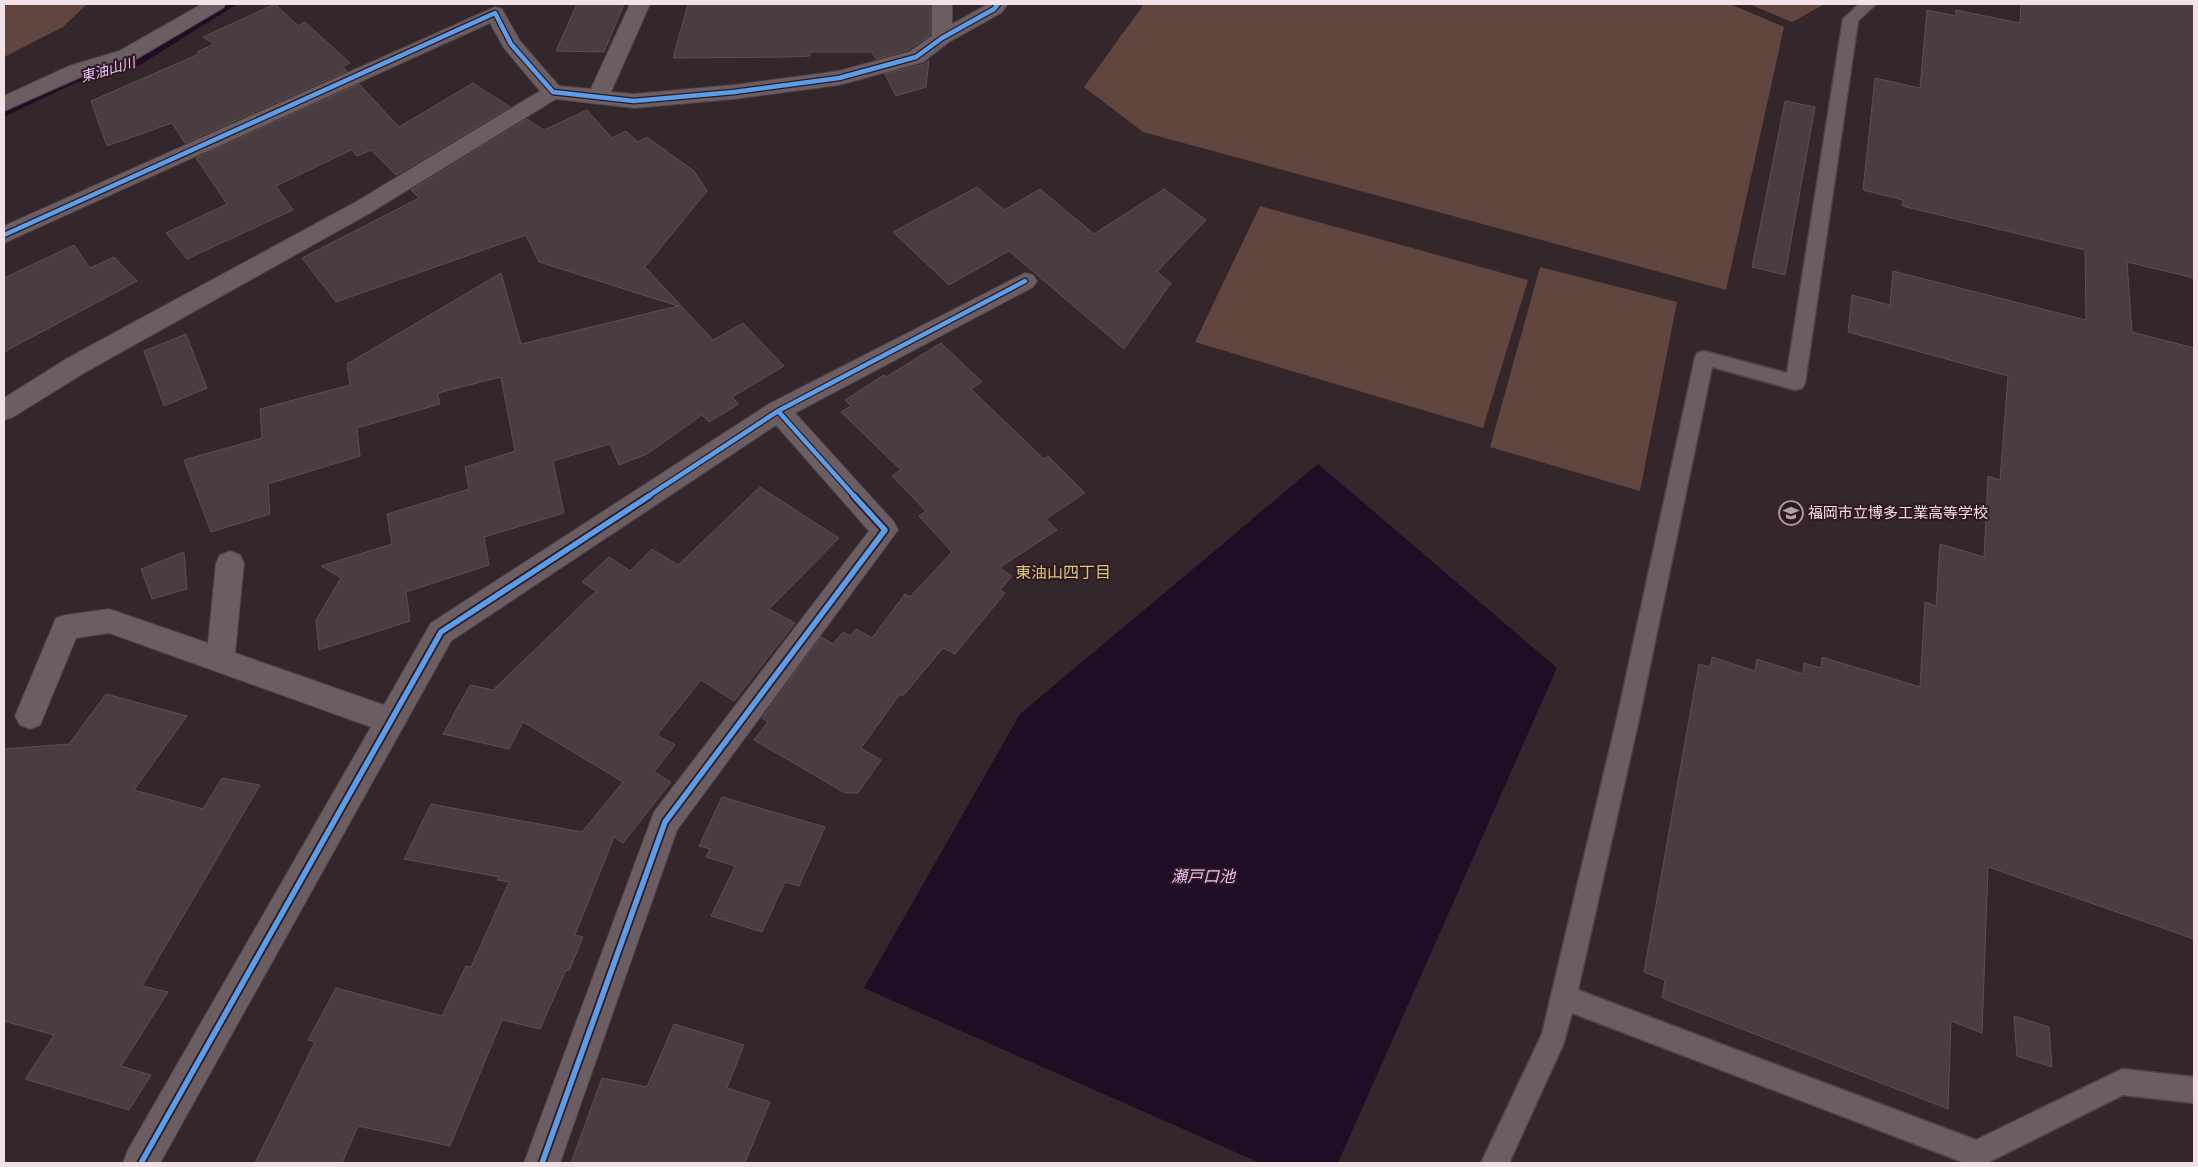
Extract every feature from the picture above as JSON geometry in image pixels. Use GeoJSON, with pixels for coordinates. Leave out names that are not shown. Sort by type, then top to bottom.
{"type":"FeatureCollection","features":[{"type":"Feature","properties":{"kind":"street"},"geometry":{"type":"LineString","coordinates":[[4,104],[76,71],[126,56],[216,4]]}},
{"type":"Feature","properties":{"kind":"street"},"geometry":{"type":"LineString","coordinates":[[598,97],[640,4]]}},
{"type":"Feature","properties":{"kind":"street"},"geometry":{"type":"LineString","coordinates":[[942,4],[942,38]]}},
{"type":"Feature","properties":{"kind":"street"},"geometry":{"type":"LineString","coordinates":[[4,410],[75,366],[362,208],[553,92],[634,101],[734,92],[839,78],[916,57],[942,38],[994,9],[998,4]]}},
{"type":"Feature","properties":{"kind":"street"},"geometry":{"type":"LineString","coordinates":[[4,235],[492,8],[511,44],[553,92]]}},
{"type":"Feature","properties":{"kind":"street"},"geometry":{"type":"LineString","coordinates":[[141,1163],[441,632],[778,411],[1025,281]]}},
{"type":"Feature","properties":{"kind":"street"},"geometry":{"type":"LineString","coordinates":[[542,1163],[665,822],[885,530],[778,411]]}},
{"type":"Feature","properties":{"kind":"street"},"geometry":{"type":"LineString","coordinates":[[220,661],[230,563]]}},
{"type":"Feature","properties":{"kind":"street"},"geometry":{"type":"LineString","coordinates":[[30,716],[66,627],[109,621],[390,721]]}},
{"type":"Feature","properties":{"kind":"lane"},"geometry":{"type":"LineString","coordinates":[[1494,1163],[1554,1036],[1629,714],[1704,358],[1795,383],[1851,19],[1868,4]]}},
{"type":"Feature","properties":{"kind":"lane"},"geometry":{"type":"LineString","coordinates":[[1562,997],[1977,1154],[2122,1082],[2194,1090]]}},
{"type":"Feature","properties":{"kind":"shaded area"},"geometry":{"type":"Polygon","coordinates":[[[4,4],[87,4],[63,27],[4,57],[4,4]]]}},
{"type":"Feature","properties":{"kind":"shaded area"},"geometry":{"type":"Polygon","coordinates":[[[1144,4],[1730,4],[1784,27],[1726,290],[1143,132],[1084,87],[1144,4]]]}},
{"type":"Feature","properties":{"kind":"shaded area"},"geometry":{"type":"Polygon","coordinates":[[[1749,4],[1825,4],[1792,22],[1749,4]]]}},
{"type":"Feature","properties":{"kind":"shaded area"},"geometry":{"type":"Polygon","coordinates":[[[1260,206],[1528,280],[1483,428],[1195,342],[1260,206]]]}},
{"type":"Feature","properties":{"kind":"shaded area"},"geometry":{"type":"Polygon","coordinates":[[[1540,267],[1677,302],[1640,491],[1490,447],[1540,267]]]}},
{"type":"Feature","properties":{"kind":"water","name":"瀬戸口池"},"geometry":{"type":"Polygon","coordinates":[[[1318,464],[1557,668],[1338,1163],[1260,1163],[864,988],[1020,714],[1318,464]]]}},
{"type":"Feature","properties":{"kind":"building"},"geometry":{"type":"Polygon","coordinates":[[[275,4],[298,26],[305,22],[350,63],[343,67],[347,71],[185,143],[172,123],[107,146],[91,101],[199,54],[197,52],[214,44],[203,37],[275,4]]]}},
{"type":"Feature","properties":{"kind":"building"},"geometry":{"type":"Polygon","coordinates":[[[577,4],[624,4],[604,52],[556,51],[577,4]]]}},
{"type":"Feature","properties":{"kind":"building"},"geometry":{"type":"Polygon","coordinates":[[[688,4],[930,4],[930,35],[908,50],[876,59],[872,52],[810,52],[810,56],[790,57],[673,58],[688,4]]]}},
{"type":"Feature","properties":{"kind":"building"},"geometry":{"type":"Polygon","coordinates":[[[2021,4],[2194,4],[2194,278],[2127,262],[2132,332],[2194,348],[2194,939],[1988,867],[1982,1033],[1951,1021],[1948,1109],[1662,998],[1665,980],[1644,972],[1699,664],[1710,667],[1712,657],[1755,671],[1757,659],[1803,674],[1804,663],[1821,668],[1822,657],[1920,687],[1925,602],[1936,606],[1940,544],[1984,557],[1988,476],[2000,480],[2008,376],[1848,332],[1852,295],[1890,305],[1893,271],[2086,320],[2085,250],[1902,206],[1903,200],[1863,190],[1875,78],[1920,88],[1927,10],[1956,16],[1956,10],[2020,23],[2021,4]]]}},
{"type":"Feature","properties":{"kind":"building"},"geometry":{"type":"Polygon","coordinates":[[[929,60],[926,87],[896,96],[885,74],[924,64],[929,60]]]}},
{"type":"Feature","properties":{"kind":"building"},"geometry":{"type":"Polygon","coordinates":[[[473,83],[510,107],[396,175],[371,150],[357,156],[351,150],[276,186],[293,210],[187,259],[166,233],[227,204],[196,158],[359,84],[399,127],[473,83]]]}},
{"type":"Feature","properties":{"kind":"building"},"geometry":{"type":"Polygon","coordinates":[[[1785,101],[1815,107],[1785,275],[1752,267],[1785,101]]]}},
{"type":"Feature","properties":{"kind":"building"},"geometry":{"type":"Polygon","coordinates":[[[587,110],[612,138],[626,131],[638,142],[647,137],[694,171],[707,191],[645,267],[713,340],[743,323],[784,366],[732,397],[739,404],[709,422],[702,415],[647,454],[619,465],[610,444],[553,461],[564,513],[484,537],[489,565],[406,592],[410,621],[319,650],[316,620],[341,578],[321,566],[392,544],[387,514],[469,489],[465,467],[515,451],[501,377],[438,393],[440,404],[357,428],[360,456],[268,484],[270,514],[211,532],[184,460],[262,438],[260,409],[350,385],[347,364],[501,273],[521,344],[678,306],[539,262],[526,235],[336,302],[302,258],[419,198],[411,190],[527,119],[544,130],[587,110]]]}},
{"type":"Feature","properties":{"kind":"building"},"geometry":{"type":"Polygon","coordinates":[[[977,187],[1004,210],[1040,189],[1094,234],[1164,189],[1206,220],[1157,272],[1171,283],[1124,349],[1009,251],[949,285],[893,232],[977,187]]]}},
{"type":"Feature","properties":{"kind":"building"},"geometry":{"type":"Polygon","coordinates":[[[74,245],[90,268],[114,257],[137,281],[4,352],[4,278],[74,245]]]}},
{"type":"Feature","properties":{"kind":"building"},"geometry":{"type":"Polygon","coordinates":[[[186,334],[207,388],[164,406],[144,351],[186,334]]]}},
{"type":"Feature","properties":{"kind":"building"},"geometry":{"type":"Polygon","coordinates":[[[941,343],[982,382],[971,389],[1044,459],[1048,456],[1085,493],[1046,519],[1057,530],[999,568],[1012,576],[1000,590],[1005,593],[955,654],[943,648],[903,696],[900,694],[861,748],[881,760],[858,793],[845,793],[754,740],[768,722],[762,718],[821,637],[833,644],[843,632],[850,636],[856,629],[872,638],[905,594],[910,597],[952,552],[919,516],[926,511],[892,476],[901,470],[841,412],[851,406],[845,400],[884,375],[886,377],[941,343]]]}},
{"type":"Feature","properties":{"kind":"building"},"geometry":{"type":"Polygon","coordinates":[[[760,487],[839,538],[769,609],[795,623],[734,701],[701,680],[657,735],[675,745],[654,772],[671,782],[623,843],[614,837],[575,935],[583,937],[569,971],[566,970],[540,1029],[502,1020],[450,1146],[358,1126],[342,1163],[255,1163],[315,1042],[308,1040],[336,988],[442,1016],[466,966],[471,967],[509,882],[497,880],[499,877],[404,859],[431,804],[582,832],[623,782],[523,722],[509,749],[443,734],[470,685],[493,690],[596,591],[582,582],[609,557],[630,571],[652,549],[678,565],[760,487]]]}},
{"type":"Feature","properties":{"kind":"building"},"geometry":{"type":"Polygon","coordinates":[[[184,552],[187,589],[152,599],[141,569],[184,552]]]}},
{"type":"Feature","properties":{"kind":"building"},"geometry":{"type":"Polygon","coordinates":[[[106,694],[187,716],[134,790],[203,809],[222,778],[260,785],[142,986],[168,992],[121,1066],[151,1075],[129,1110],[25,1079],[54,1035],[4,1021],[4,749],[69,744],[106,694]]]}},
{"type":"Feature","properties":{"kind":"building"},"geometry":{"type":"Polygon","coordinates":[[[722,797],[825,827],[799,886],[785,882],[762,932],[711,916],[735,866],[706,857],[710,849],[699,846],[722,797]]]}},
{"type":"Feature","properties":{"kind":"building"},"geometry":{"type":"Polygon","coordinates":[[[2014,1016],[2049,1027],[2052,1067],[2017,1056],[2014,1016]]]}},
{"type":"Feature","properties":{"kind":"building"},"geometry":{"type":"Polygon","coordinates":[[[674,1024],[744,1045],[727,1088],[770,1102],[745,1163],[571,1163],[602,1078],[647,1087],[674,1024]]]}},
{"type":"Feature","properties":{"kind":"waterway","name":"東油山川"},"geometry":{"type":"LineString","coordinates":[[4,114],[72,81],[137,63],[233,4]]}},
{"type":"Feature","properties":{"kind":"cycle path"},"geometry":{"type":"LineString","coordinates":[[4,235],[495,13],[511,44],[553,92],[634,101],[734,92],[839,78],[916,57],[942,38],[994,9],[998,4]]}},
{"type":"Feature","properties":{"kind":"cycle path"},"geometry":{"type":"LineString","coordinates":[[141,1163],[441,632],[778,411],[1025,281]]}},
{"type":"Feature","properties":{"kind":"cycle path"},"geometry":{"type":"LineString","coordinates":[[542,1163],[665,822],[885,530],[778,411]]}},
{"type":"Feature","properties":{"kind":"place","name":"福岡市立博多工業高等学校"},"geometry":{"type":"Point","coordinates":[1791,513]}},
{"type":"Feature","properties":{"kind":"district","name":"東油山四丁目"},"geometry":{"type":"Point","coordinates":[1063,572]}}]}
